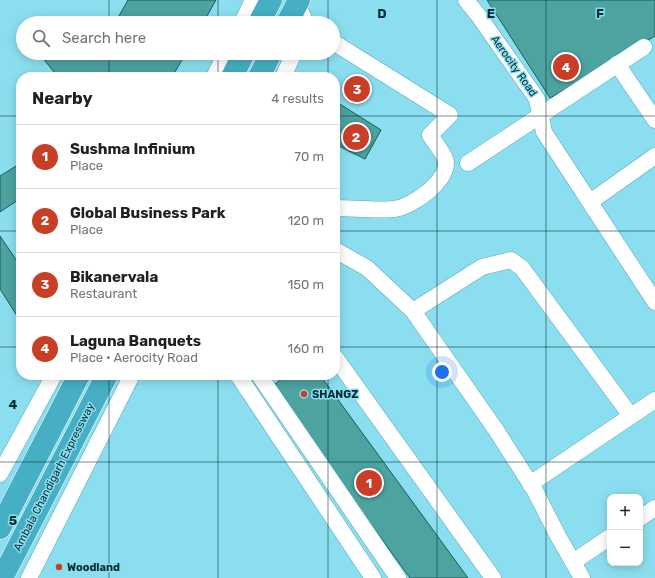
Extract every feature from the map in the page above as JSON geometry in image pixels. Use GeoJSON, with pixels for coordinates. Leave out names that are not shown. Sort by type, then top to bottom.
{"type":"FeatureCollection","features":[{"type":"Feature","properties":{"kind":"highway"},"geometry":{"type":"LineString","coordinates":[[263,16],[271,0]]}},
{"type":"Feature","properties":{"kind":"highway"},"geometry":{"type":"LineString","coordinates":[[291,16],[298,2]]}},
{"type":"Feature","properties":{"kind":"highway"},"geometry":{"type":"LineString","coordinates":[[234,72],[240,60]]}},
{"type":"Feature","properties":{"kind":"highway"},"geometry":{"type":"LineString","coordinates":[[262,72],[268,60]]}},
{"type":"Feature","properties":{"kind":"highway"},"geometry":{"type":"LineString","coordinates":[[0,528],[76,380]]}},
{"type":"Feature","properties":{"kind":"highway","name":"Ambala Chandigarh Expressway"},"geometry":{"type":"LineString","coordinates":[[2,578],[104,380]]}},
{"type":"Feature","properties":{"kind":"street"},"geometry":{"type":"LineString","coordinates":[[245,16],[251,4],[258,0]]}},
{"type":"Feature","properties":{"kind":"street","name":"Aerocity Road"},"geometry":{"type":"LineString","coordinates":[[466,0],[537,99],[544,132],[655,302]]}},
{"type":"Feature","properties":{"kind":"street"},"geometry":{"type":"LineString","coordinates":[[298,2],[303,16]]}},
{"type":"Feature","properties":{"kind":"street"},"geometry":{"type":"LineString","coordinates":[[340,46],[450,115],[430,135],[446,161],[440,181],[433,188],[413,201],[396,209],[340,208]]}},
{"type":"Feature","properties":{"kind":"street"},"geometry":{"type":"LineString","coordinates":[[468,163],[644,47]]}},
{"type":"Feature","properties":{"kind":"street"},"geometry":{"type":"LineString","coordinates":[[216,72],[222,60]]}},
{"type":"Feature","properties":{"kind":"street"},"geometry":{"type":"LineString","coordinates":[[285,72],[291,60]]}},
{"type":"Feature","properties":{"kind":"street"},"geometry":{"type":"LineString","coordinates":[[617,64],[655,120]]}},
{"type":"Feature","properties":{"kind":"street"},"geometry":{"type":"LineString","coordinates":[[590,202],[655,156]]}},
{"type":"Feature","properties":{"kind":"street"},"geometry":{"type":"LineString","coordinates":[[340,253],[367,268],[413,311],[491,423],[530,484],[582,578]]}},
{"type":"Feature","properties":{"kind":"street"},"geometry":{"type":"LineString","coordinates":[[413,311],[482,267],[511,260],[522,268],[631,416]]}},
{"type":"Feature","properties":{"kind":"street"},"geometry":{"type":"LineString","coordinates":[[340,364],[493,578]]}},
{"type":"Feature","properties":{"kind":"street"},"geometry":{"type":"LineString","coordinates":[[0,474],[51,380]]}},
{"type":"Feature","properties":{"kind":"street"},"geometry":{"type":"LineString","coordinates":[[28,578],[129,380]]}},
{"type":"Feature","properties":{"kind":"street"},"geometry":{"type":"LineString","coordinates":[[241,380],[373,578]]}},
{"type":"Feature","properties":{"kind":"street"},"geometry":{"type":"LineString","coordinates":[[262,380],[398,578]]}},
{"type":"Feature","properties":{"kind":"street"},"geometry":{"type":"LineString","coordinates":[[530,484],[655,400]]}},
{"type":"Feature","properties":{"kind":"street"},"geometry":{"type":"LineString","coordinates":[[263,413],[277,402]]}},
{"type":"Feature","properties":{"kind":"street"},"geometry":{"type":"LineString","coordinates":[[643,516],[655,508]]}},
{"type":"Feature","properties":{"kind":"street"},"geometry":{"type":"LineString","coordinates":[[573,562],[607,540]]}},
{"type":"Feature","properties":{"kind":"building"},"geometry":{"type":"Polygon","coordinates":[[[128,0],[216,0],[207,16],[119,16],[128,0]]]}},
{"type":"Feature","properties":{"kind":"building"},"geometry":{"type":"Polygon","coordinates":[[[487,0],[655,0],[655,36],[550,98],[487,0]]]}},
{"type":"Feature","properties":{"kind":"building"},"geometry":{"type":"Polygon","coordinates":[[[44,60],[182,60],[175,72],[54,72],[44,60]]]}},
{"type":"Feature","properties":{"kind":"building"},"geometry":{"type":"Polygon","coordinates":[[[340,104],[381,130],[365,159],[340,146],[340,104]]]}},
{"type":"Feature","properties":{"kind":"building"},"geometry":{"type":"Polygon","coordinates":[[[16,166],[16,201],[0,212],[0,176],[16,166]]]}},
{"type":"Feature","properties":{"kind":"building"},"geometry":{"type":"Polygon","coordinates":[[[0,236],[16,260],[16,314],[0,289],[0,236]]]}},
{"type":"Feature","properties":{"kind":"building"},"geometry":{"type":"Polygon","coordinates":[[[280,380],[324,380],[468,578],[410,578],[271,387],[280,380]]]}},
{"type":"Feature","properties":{"kind":"place","name":"Laguna Banquets"},"geometry":{"type":"Point","coordinates":[566,67]}},
{"type":"Feature","properties":{"kind":"place","name":"Bikanervala"},"geometry":{"type":"Point","coordinates":[357,89]}},
{"type":"Feature","properties":{"kind":"place","name":"Global Business Park"},"geometry":{"type":"Point","coordinates":[356,137]}},
{"type":"Feature","properties":{"kind":"place","name":"SHANGZ"},"geometry":{"type":"Point","coordinates":[304,394]}},
{"type":"Feature","properties":{"kind":"place","name":"Sushma Infinium"},"geometry":{"type":"Point","coordinates":[369,483]}},
{"type":"Feature","properties":{"kind":"place","name":"Woodland"},"geometry":{"type":"Point","coordinates":[59,567]}}]}
